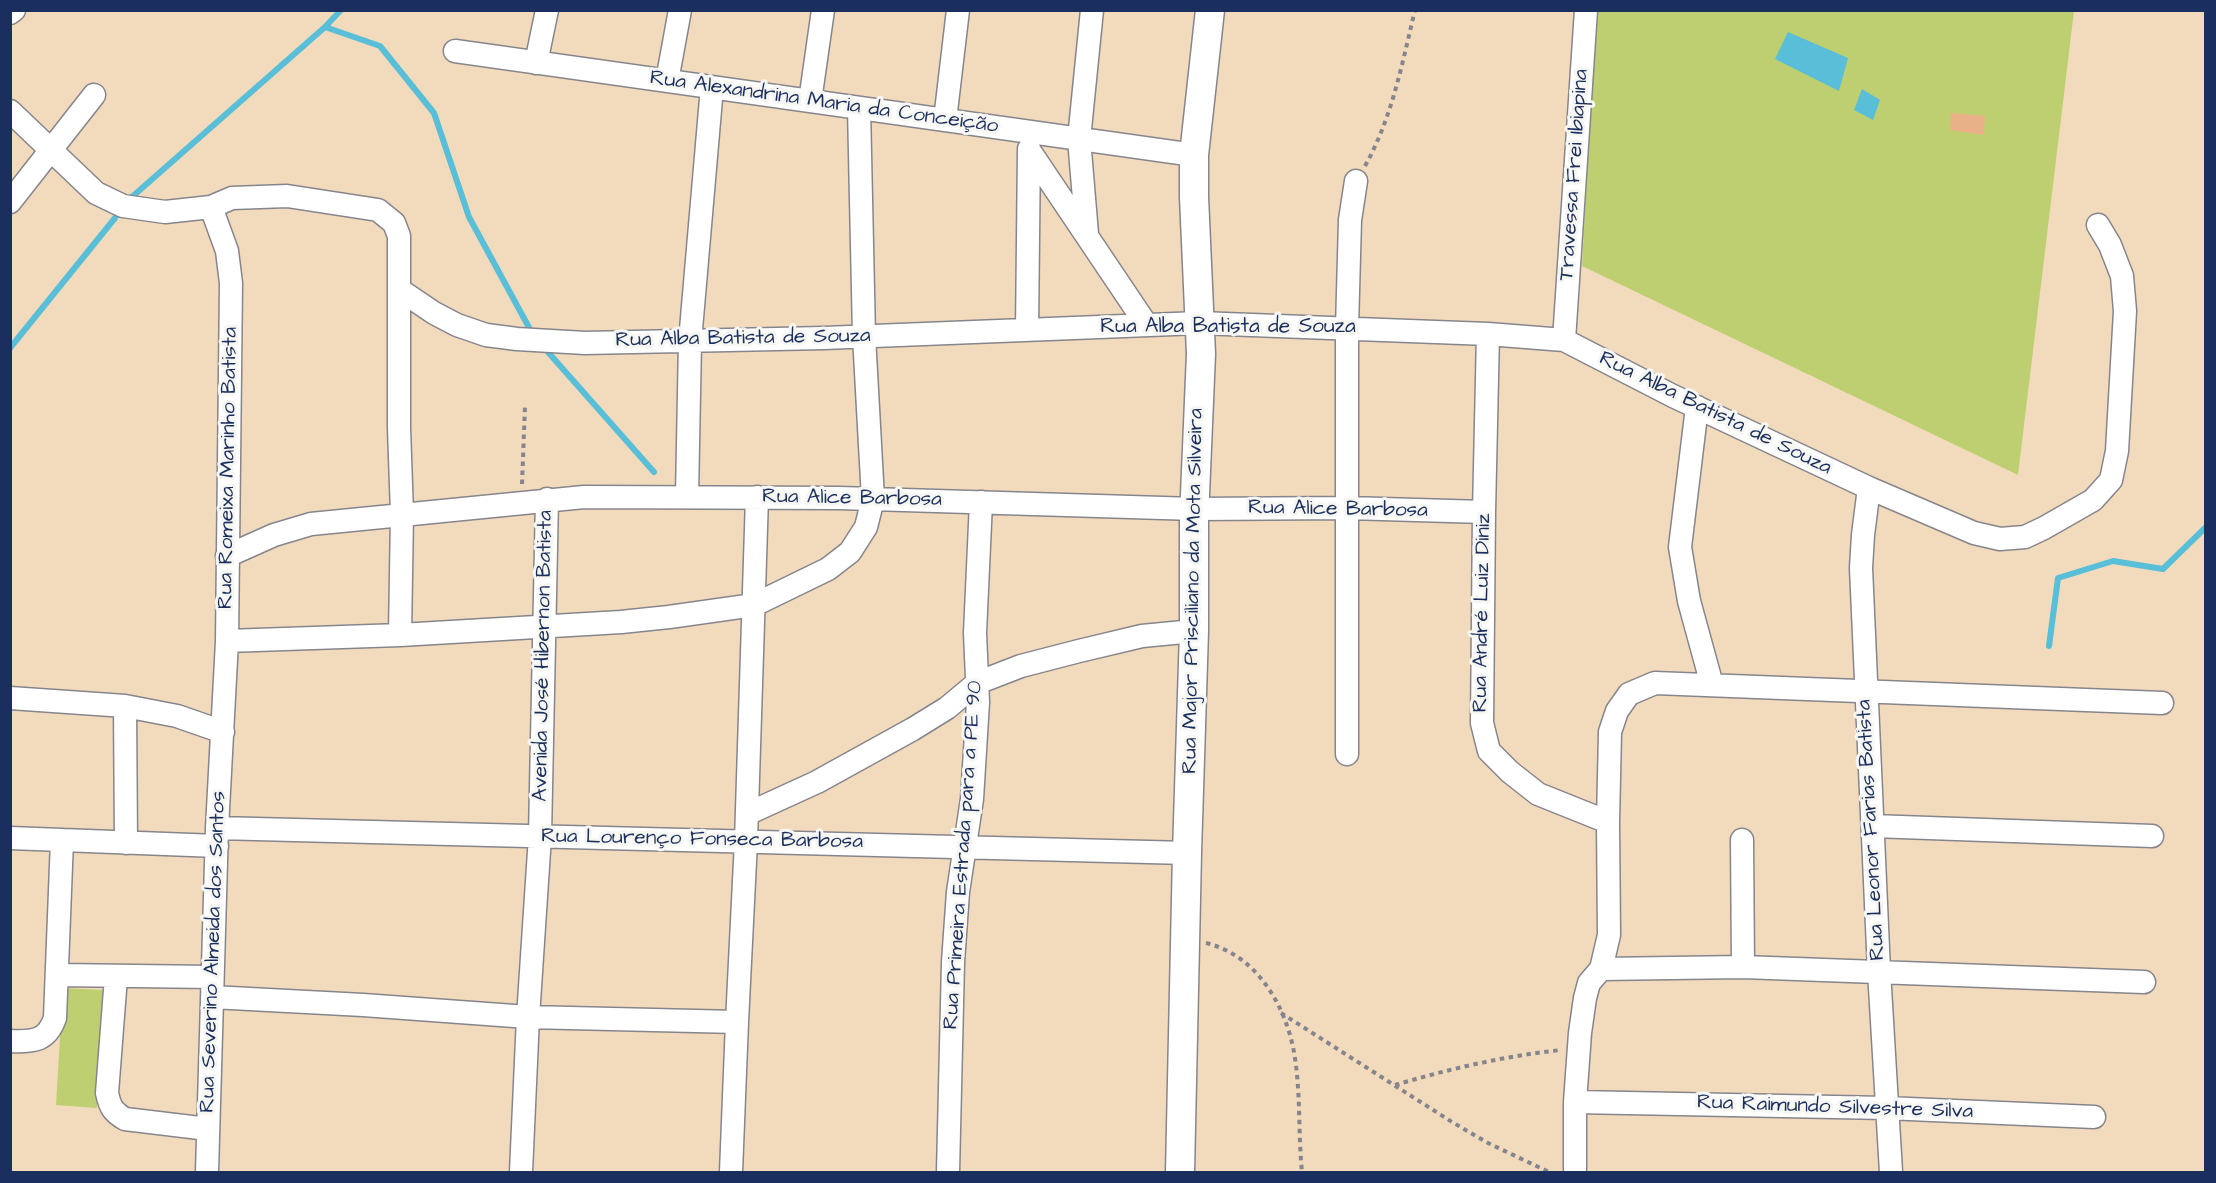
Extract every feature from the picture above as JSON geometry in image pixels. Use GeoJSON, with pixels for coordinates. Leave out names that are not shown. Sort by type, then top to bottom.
{"type":"FeatureCollection","features":[{"type":"Feature","properties":{"kind":"main road","name":"Rua Major Prisciliano da Mota Silveira"},"geometry":{"type":"LineString","coordinates":[[1180,1173],[1195,509],[1201,354],[1194,155],[1210,10]]}},
{"type":"Feature","properties":{"kind":"street"},"geometry":{"type":"LineString","coordinates":[[10,14],[14,10]]}},
{"type":"Feature","properties":{"kind":"street"},"geometry":{"type":"LineString","coordinates":[[536,63],[547,10]]}},
{"type":"Feature","properties":{"kind":"street"},"geometry":{"type":"LineString","coordinates":[[667,81],[680,10]]}},
{"type":"Feature","properties":{"kind":"street"},"geometry":{"type":"LineString","coordinates":[[810,100],[823,10]]}},
{"type":"Feature","properties":{"kind":"street"},"geometry":{"type":"LineString","coordinates":[[945,120],[957,10]]}},
{"type":"Feature","properties":{"kind":"street"},"geometry":{"type":"LineString","coordinates":[[1087,234],[1079,139],[1092,10]]}},
{"type":"Feature","properties":{"kind":"street","name":"Travessa Frei Ibiapina"},"geometry":{"type":"LineString","coordinates":[[1564,340],[1586,10]]}},
{"type":"Feature","properties":{"kind":"street","name":"Rua Alexandrina Maria da Conceição"},"geometry":{"type":"LineString","coordinates":[[455,51],[945,120],[1028,141],[1079,139],[1194,155]]}},
{"type":"Feature","properties":{"kind":"street"},"geometry":{"type":"LineString","coordinates":[[687,496],[690,341],[712,87]]}},
{"type":"Feature","properties":{"kind":"street"},"geometry":{"type":"LineString","coordinates":[[10,202],[94,94]]}},
{"type":"Feature","properties":{"kind":"street"},"geometry":{"type":"LineString","coordinates":[[227,641],[400,635],[631,621],[754,605],[828,569],[850,552],[866,527],[873,499],[864,336],[859,108]]}},
{"type":"Feature","properties":{"kind":"street"},"geometry":{"type":"LineString","coordinates":[[10,111],[96,193],[123,206],[165,212],[211,207],[232,198],[287,196],[378,210],[394,223],[399,236],[400,290],[399,428],[402,514],[400,635]]}},
{"type":"Feature","properties":{"kind":"street"},"geometry":{"type":"LineString","coordinates":[[1028,141],[1146,324]]}},
{"type":"Feature","properties":{"kind":"street"},"geometry":{"type":"LineString","coordinates":[[1027,330],[1028,141]]}},
{"type":"Feature","properties":{"kind":"street"},"geometry":{"type":"LineString","coordinates":[[1347,754],[1347,328],[1350,220],[1356,181]]}},
{"type":"Feature","properties":{"kind":"street","name":"Rua Romeixa Marinho Batista"},"geometry":{"type":"LineString","coordinates":[[211,207],[227,251],[231,283],[227,641],[223,732]]}},
{"type":"Feature","properties":{"kind":"street","name":"Rua Alba Batista de Souza"},"geometry":{"type":"LineString","coordinates":[[400,290],[449,321],[486,334],[517,339],[585,343],[864,336],[1199,323],[1488,334],[1564,340],[1697,407],[1869,488],[1974,533],[2000,538],[2025,537],[2093,500],[2111,480],[2117,451],[2125,311],[2122,276],[2110,245],[2098,225]]}},
{"type":"Feature","properties":{"kind":"street","name":"Rua André Luiz Diniz"},"geometry":{"type":"LineString","coordinates":[[1488,334],[1482,723],[1489,752],[1538,794],[1608,822]]}},
{"type":"Feature","properties":{"kind":"street"},"geometry":{"type":"LineString","coordinates":[[1697,407],[1680,547],[1689,601],[1712,685]]}},
{"type":"Feature","properties":{"kind":"street","name":"Rua Leonor Farias Batista"},"geometry":{"type":"LineString","coordinates":[[1869,488],[1861,568],[1879,970],[1891,1173]]}},
{"type":"Feature","properties":{"kind":"street","name":"Rua Alice Barbosa"},"geometry":{"type":"LineString","coordinates":[[227,556],[274,534],[311,524],[547,500],[687,496],[1195,509],[1348,508],[1484,512]]}},
{"type":"Feature","properties":{"kind":"street"},"geometry":{"type":"LineString","coordinates":[[731,1173],[747,841],[757,497]]}},
{"type":"Feature","properties":{"kind":"street","name":"Avenida José Hibernon Batista"},"geometry":{"type":"LineString","coordinates":[[522,1173],[528,1017],[540,836],[547,500]]}},
{"type":"Feature","properties":{"kind":"street","name":"Rua Primeira Estrada para a PE 90"},"geometry":{"type":"LineString","coordinates":[[948,1173],[952,962],[958,892],[972,799],[978,702],[975,633],[981,502]]}},
{"type":"Feature","properties":{"kind":"street"},"geometry":{"type":"LineString","coordinates":[[747,814],[817,782],[913,729],[947,708],[977,683],[1021,666],[1079,651],[1142,636],[1194,631]]}},
{"type":"Feature","properties":{"kind":"street"},"geometry":{"type":"LineString","coordinates":[[1575,1173],[1575,1102],[1585,998],[1590,983],[1601,969],[1609,935],[1608,822],[1611,732],[1617,711],[1629,694],[1655,683],[2162,703]]}},
{"type":"Feature","properties":{"kind":"street"},"geometry":{"type":"LineString","coordinates":[[10,698],[125,706],[177,716],[223,732]]}},
{"type":"Feature","properties":{"kind":"street"},"geometry":{"type":"LineString","coordinates":[[125,706],[126,843]]}},
{"type":"Feature","properties":{"kind":"street","name":"Rua Severino Almeida dos Santos"},"geometry":{"type":"LineString","coordinates":[[207,1173],[217,837],[223,732]]}},
{"type":"Feature","properties":{"kind":"street"},"geometry":{"type":"LineString","coordinates":[[1873,826],[2152,836]]}},
{"type":"Feature","properties":{"kind":"street","name":"Rua Lourenço Fonseca Barbosa"},"geometry":{"type":"LineString","coordinates":[[10,838],[126,843],[217,837],[540,836],[1187,853]]}},
{"type":"Feature","properties":{"kind":"street"},"geometry":{"type":"LineString","coordinates":[[10,1041],[40,1039],[50,1030],[55,1018],[62,840]]}},
{"type":"Feature","properties":{"kind":"street"},"geometry":{"type":"LineString","coordinates":[[1742,840],[1743,967]]}},
{"type":"Feature","properties":{"kind":"street"},"geometry":{"type":"LineString","coordinates":[[1601,969],[1743,967],[1879,970],[2144,982]]}},
{"type":"Feature","properties":{"kind":"street"},"geometry":{"type":"LineString","coordinates":[[58,975],[116,976],[363,1005],[528,1017],[737,1022]]}},
{"type":"Feature","properties":{"kind":"street"},"geometry":{"type":"LineString","coordinates":[[116,976],[107,1093],[110,1107],[115,1114],[125,1119],[208,1129]]}},
{"type":"Feature","properties":{"kind":"street","name":"Rua Raimundo Silvestre Silva"},"geometry":{"type":"LineString","coordinates":[[1575,1102],[1886,1108],[2094,1117]]}},
{"type":"Feature","properties":{"kind":"path"},"geometry":{"type":"LineString","coordinates":[[1356,181],[1380,138],[1391,106],[1415,10]]}},
{"type":"Feature","properties":{"kind":"path"},"geometry":{"type":"LineString","coordinates":[[522,503],[525,406]]}},
{"type":"Feature","properties":{"kind":"path"},"geometry":{"type":"LineString","coordinates":[[1185,938],[1222,947],[1252,967],[1268,987],[1281,1013],[1293,1051],[1302,1173]]}},
{"type":"Feature","properties":{"kind":"path"},"geometry":{"type":"LineString","coordinates":[[1281,1013],[1488,1143],[1549,1173]]}},
{"type":"Feature","properties":{"kind":"path"},"geometry":{"type":"LineString","coordinates":[[1394,1085],[1439,1072],[1529,1053],[1579,1048]]}},
{"type":"Feature","properties":{"kind":"green space"},"geometry":{"type":"Polygon","coordinates":[[[1596,11],[2074,11],[2018,475],[1582,266],[1596,11]]]}},
{"type":"Feature","properties":{"kind":"green space"},"geometry":{"type":"Polygon","coordinates":[[[63,988],[104,990],[97,1108],[56,1105],[63,988]]]}},
{"type":"Feature","properties":{"kind":"water"},"geometry":{"type":"Polygon","coordinates":[[[1788,32],[1848,58],[1839,91],[1775,59],[1788,32]]]}},
{"type":"Feature","properties":{"kind":"water"},"geometry":{"type":"Polygon","coordinates":[[[1862,89],[1880,100],[1873,120],[1854,110],[1862,89]]]}},
{"type":"Feature","properties":{"kind":"building"},"geometry":{"type":"Polygon","coordinates":[[[1951,113],[1985,116],[1984,135],[1950,130],[1951,113]]]}},
{"type":"Feature","properties":{"kind":"waterway"},"geometry":{"type":"LineString","coordinates":[[133,196],[325,27],[341,10]]}},
{"type":"Feature","properties":{"kind":"waterway"},"geometry":{"type":"LineString","coordinates":[[325,27],[380,46],[434,113],[469,217],[532,333]]}},
{"type":"Feature","properties":{"kind":"waterway"},"geometry":{"type":"LineString","coordinates":[[10,348],[115,218]]}},
{"type":"Feature","properties":{"kind":"waterway"},"geometry":{"type":"LineString","coordinates":[[547,351],[654,472]]}},
{"type":"Feature","properties":{"kind":"waterway"},"geometry":{"type":"LineString","coordinates":[[2049,646],[2058,578],[2113,561],[2163,569],[2206,527]]}}]}
